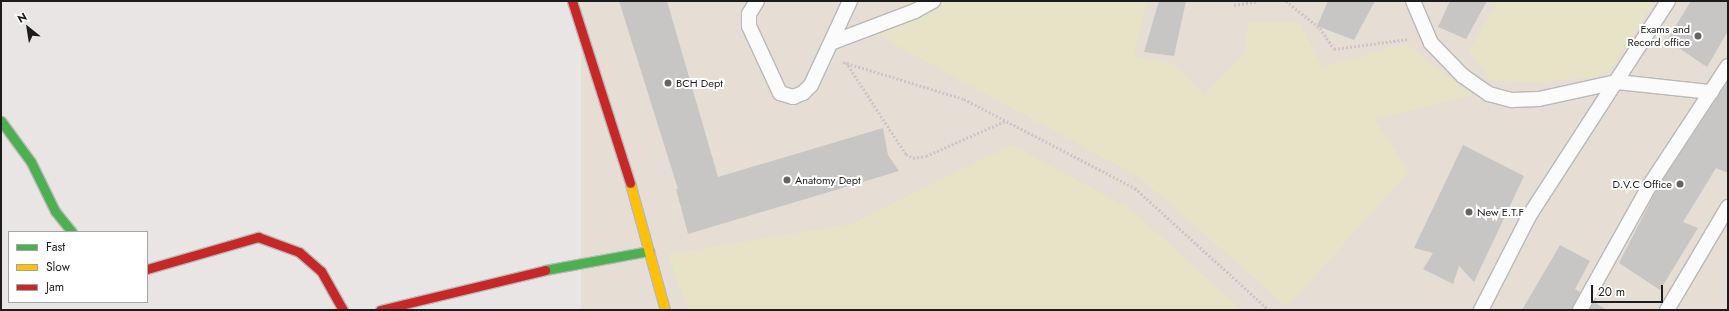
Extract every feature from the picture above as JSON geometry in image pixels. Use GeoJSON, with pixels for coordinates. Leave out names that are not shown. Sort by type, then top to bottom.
{"type":"FeatureCollection","features":[{"type":"Feature","properties":{"kind":"street"},"geometry":{"type":"LineString","coordinates":[[572,1],[649,251],[665,310]]}},
{"type":"Feature","properties":{"kind":"street"},"geometry":{"type":"LineString","coordinates":[[1,121],[31,162],[55,211],[71,231]]}},
{"type":"Feature","properties":{"kind":"street"},"geometry":{"type":"LineString","coordinates":[[148,269],[258,237],[299,252],[321,271],[343,310]]}},
{"type":"Feature","properties":{"kind":"street"},"geometry":{"type":"LineString","coordinates":[[380,310],[552,268],[649,251]]}},
{"type":"Feature","properties":{"kind":"lane"},"geometry":{"type":"LineString","coordinates":[[757,1],[749,14],[749,26],[780,93],[793,97],[803,94],[825,60],[850,1]]}},
{"type":"Feature","properties":{"kind":"lane"},"geometry":{"type":"LineString","coordinates":[[833,42],[915,11],[933,1]]}},
{"type":"Feature","properties":{"kind":"lane"},"geometry":{"type":"LineString","coordinates":[[1413,1],[1431,43],[1463,76],[1489,94],[1512,100],[1539,99],[1617,82],[1711,92]]}},
{"type":"Feature","properties":{"kind":"lane"},"geometry":{"type":"LineString","coordinates":[[1481,310],[1529,216],[1668,1]]}},
{"type":"Feature","properties":{"kind":"lane"},"geometry":{"type":"LineString","coordinates":[[1580,310],[1651,184],[1728,66]]}},
{"type":"Feature","properties":{"kind":"lane"},"geometry":{"type":"LineString","coordinates":[[1667,310],[1728,207]]}},
{"type":"Feature","properties":{"kind":"path"},"geometry":{"type":"LineString","coordinates":[[1234,5],[1258,1]]}},
{"type":"Feature","properties":{"kind":"path"},"geometry":{"type":"LineString","coordinates":[[1286,1],[1320,28],[1334,49],[1414,38],[1431,43]]}},
{"type":"Feature","properties":{"kind":"path"},"geometry":{"type":"LineString","coordinates":[[825,60],[845,62],[964,99],[1135,188],[1269,310]]}},
{"type":"Feature","properties":{"kind":"path"},"geometry":{"type":"LineString","coordinates":[[845,62],[906,154],[913,158],[926,156],[1005,121]]}},
{"type":"Feature","properties":{"kind":"shaded area"},"geometry":{"type":"Polygon","coordinates":[[[581,1],[1728,1],[1728,310],[581,310],[581,1]]]}},
{"type":"Feature","properties":{"kind":"shaded area"},"geometry":{"type":"Polygon","coordinates":[[[911,1],[1147,1],[1134,56],[1176,65],[1204,95],[1245,52],[1248,22],[1299,22],[1323,67],[1406,43],[1471,95],[1375,120],[1409,172],[1287,307],[1139,177],[866,29],[911,1]]]}},
{"type":"Feature","properties":{"kind":"shaded area"},"geometry":{"type":"Polygon","coordinates":[[[1497,1],[1654,1],[1610,70],[1590,78],[1536,82],[1491,81],[1469,51],[1497,1]]]}},
{"type":"Feature","properties":{"kind":"shaded area"},"geometry":{"type":"Polygon","coordinates":[[[1012,145],[1132,210],[1242,310],[688,310],[668,254],[851,224],[1012,145]]]}},
{"type":"Feature","properties":{"kind":"building"},"geometry":{"type":"Polygon","coordinates":[[[619,1],[667,1],[718,177],[883,128],[888,155],[899,171],[688,234],[676,189],[678,189],[619,1]]]}},
{"type":"Feature","properties":{"kind":"building"},"geometry":{"type":"Polygon","coordinates":[[[1159,1],[1186,1],[1174,56],[1144,52],[1159,1]]]}},
{"type":"Feature","properties":{"kind":"building"},"geometry":{"type":"Polygon","coordinates":[[[1328,1],[1375,1],[1354,40],[1317,26],[1328,1]]]}},
{"type":"Feature","properties":{"kind":"building"},"geometry":{"type":"Polygon","coordinates":[[[1450,1],[1487,1],[1466,39],[1438,27],[1450,1]]]}},
{"type":"Feature","properties":{"kind":"building","name":"Exams and Record office"},"geometry":{"type":"Polygon","coordinates":[[[1691,1],[1728,1],[1728,31],[1707,67],[1667,40],[1691,1]]]}},
{"type":"Feature","properties":{"kind":"building","name":"D.V.C Office"},"geometry":{"type":"Polygon","coordinates":[[[1728,81],[1728,173],[1716,168],[1683,222],[1698,228],[1660,290],[1619,263],[1658,187],[1728,81]]]}},
{"type":"Feature","properties":{"kind":"building","name":"New E.T.F"},"geometry":{"type":"Polygon","coordinates":[[[1463,145],[1524,176],[1474,282],[1459,266],[1453,284],[1423,269],[1433,253],[1414,248],[1463,145]]]}},
{"type":"Feature","properties":{"kind":"building"},"geometry":{"type":"Polygon","coordinates":[[[1560,245],[1590,261],[1575,289],[1580,292],[1572,310],[1522,310],[1560,245]]]}},
{"type":"Feature","properties":{"kind":"building"},"geometry":{"type":"Polygon","coordinates":[[[1594,302],[1607,310],[1590,310],[1594,302]]]}},
{"type":"Feature","properties":{"kind":"traffic: fast"},"geometry":{"type":"LineString","coordinates":[[1,121],[31,162],[55,211],[71,231]]}},
{"type":"Feature","properties":{"kind":"traffic: fast"},"geometry":{"type":"LineString","coordinates":[[545,270],[649,251]]}},
{"type":"Feature","properties":{"kind":"traffic: slow"},"geometry":{"type":"LineString","coordinates":[[630,183],[665,310]]}},
{"type":"Feature","properties":{"kind":"traffic: jam"},"geometry":{"type":"LineString","coordinates":[[572,1],[630,183]]}},
{"type":"Feature","properties":{"kind":"traffic: jam"},"geometry":{"type":"LineString","coordinates":[[148,269],[258,237],[299,252],[321,271],[343,310]]}},
{"type":"Feature","properties":{"kind":"traffic: jam"},"geometry":{"type":"LineString","coordinates":[[380,310],[545,270]]}},
{"type":"Feature","properties":{"kind":"place","name":"Exams and Record office"},"geometry":{"type":"Point","coordinates":[1698,36]}},
{"type":"Feature","properties":{"kind":"place","name":"BCH Dept"},"geometry":{"type":"Point","coordinates":[668,83]}},
{"type":"Feature","properties":{"kind":"place","name":"Anatomy Dept"},"geometry":{"type":"Point","coordinates":[787,180]}},
{"type":"Feature","properties":{"kind":"place","name":"D.V.C Office"},"geometry":{"type":"Point","coordinates":[1680,184]}},
{"type":"Feature","properties":{"kind":"place","name":"New E.T.F"},"geometry":{"type":"Point","coordinates":[1469,212]}}]}
